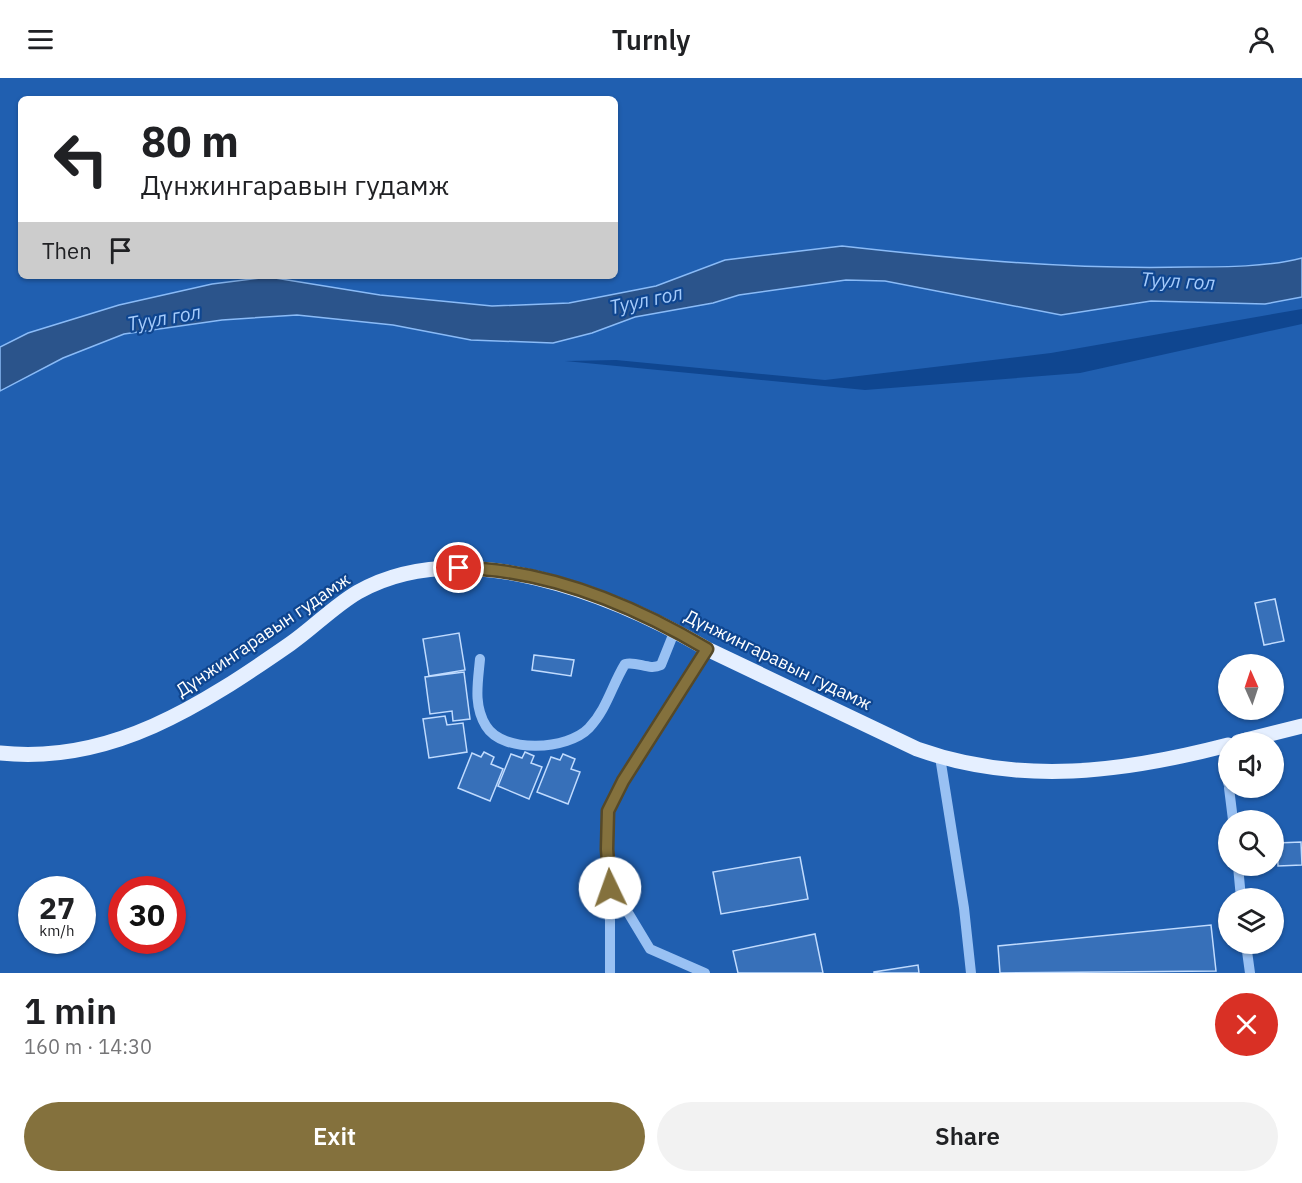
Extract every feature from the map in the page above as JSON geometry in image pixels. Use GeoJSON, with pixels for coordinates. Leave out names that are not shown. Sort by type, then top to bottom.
{"type":"FeatureCollection","features":[{"type":"Feature","properties":{"kind":"main road","name":"Дүнжингаравын гудамж"},"geometry":{"type":"LineString","coordinates":[[0,753],[59,754],[110,744],[148,730],[183,714],[291,643],[359,591],[398,576],[459,568],[492,569],[532,576],[605,599],[675,630],[707,649],[917,749],[940,757],[1009,771],[1074,771],[1118,769],[1218,747]]}},
{"type":"Feature","properties":{"kind":"main road","name":"Дүнжингаравын гудамж"},"geometry":{"type":"LineString","coordinates":[[1278,732],[1302,726]]}},
{"type":"Feature","properties":{"kind":"street"},"geometry":{"type":"LineString","coordinates":[[480,659],[477,704],[486,727],[508,744],[560,745],[588,729],[607,703],[625,664],[652,668],[661,665],[675,630]]}},
{"type":"Feature","properties":{"kind":"street"},"geometry":{"type":"LineString","coordinates":[[705,973],[650,949],[615,891],[607,849],[608,811],[623,781],[707,649]]}},
{"type":"Feature","properties":{"kind":"street"},"geometry":{"type":"LineString","coordinates":[[940,757],[964,908],[970,973]]}},
{"type":"Feature","properties":{"kind":"street"},"geometry":{"type":"LineString","coordinates":[[610,867],[610,973]]}},
{"type":"Feature","properties":{"kind":"street"},"geometry":{"type":"LineString","coordinates":[[1247,954],[1250,973]]}},
{"type":"Feature","properties":{"kind":"shaded area"},"geometry":{"type":"Polygon","coordinates":[[[0,78],[1302,78],[1302,309],[1051,353],[825,380],[616,360],[565,361],[865,390],[1080,373],[1302,324],[1302,973],[0,973],[0,78]]]}},
{"type":"Feature","properties":{"kind":"water","name":"Туул гол"},"geometry":{"type":"Polygon","coordinates":[[[842,246],[972,259],[1101,267],[1246,266],[1302,258],[1302,297],[1265,304],[1151,301],[1061,315],[885,281],[846,280],[739,295],[713,303],[635,317],[592,333],[553,343],[471,340],[393,325],[297,315],[222,320],[124,334],[63,358],[0,391],[0,347],[28,333],[119,305],[212,284],[253,279],[281,279],[380,295],[492,306],[569,303],[656,286],[725,260],[842,246]]]}},
{"type":"Feature","properties":{"kind":"building"},"geometry":{"type":"Polygon","coordinates":[[[1275,599],[1284,641],[1264,645],[1255,603],[1275,599]]]}},
{"type":"Feature","properties":{"kind":"building"},"geometry":{"type":"Polygon","coordinates":[[[459,633],[465,670],[429,676],[423,639],[459,633]]]}},
{"type":"Feature","properties":{"kind":"building"},"geometry":{"type":"Polygon","coordinates":[[[534,655],[574,660],[571,676],[532,670],[534,655]]]}},
{"type":"Feature","properties":{"kind":"building"},"geometry":{"type":"Polygon","coordinates":[[[464,672],[470,719],[453,721],[452,711],[430,714],[425,677],[464,672]]]}},
{"type":"Feature","properties":{"kind":"building"},"geometry":{"type":"Polygon","coordinates":[[[445,716],[447,725],[463,723],[467,752],[429,758],[423,719],[445,716]]]}},
{"type":"Feature","properties":{"kind":"building"},"geometry":{"type":"Polygon","coordinates":[[[484,752],[494,757],[491,764],[503,769],[490,801],[458,788],[472,753],[481,757],[484,752]]]}},
{"type":"Feature","properties":{"kind":"building"},"geometry":{"type":"Polygon","coordinates":[[[525,752],[534,756],[531,763],[542,767],[529,799],[498,786],[511,754],[522,758],[525,752]]]}},
{"type":"Feature","properties":{"kind":"building"},"geometry":{"type":"Polygon","coordinates":[[[563,754],[575,759],[571,769],[580,772],[568,804],[537,792],[551,757],[560,760],[563,754]]]}},
{"type":"Feature","properties":{"kind":"building"},"geometry":{"type":"Polygon","coordinates":[[[1301,842],[1302,865],[1284,866],[1284,843],[1301,842]]]}},
{"type":"Feature","properties":{"kind":"building"},"geometry":{"type":"Polygon","coordinates":[[[800,857],[808,899],[721,914],[713,872],[800,857]]]}},
{"type":"Feature","properties":{"kind":"building"},"geometry":{"type":"Polygon","coordinates":[[[1211,925],[1216,971],[1000,973],[998,946],[1211,925]]]}},
{"type":"Feature","properties":{"kind":"building"},"geometry":{"type":"Polygon","coordinates":[[[815,934],[823,973],[738,973],[733,951],[815,934]]]}},
{"type":"Feature","properties":{"kind":"building"},"geometry":{"type":"Polygon","coordinates":[[[918,965],[919,973],[874,973],[874,972],[918,965]]]}},
{"type":"Feature","properties":{"kind":"route"},"geometry":{"type":"LineString","coordinates":[[459,568],[492,569],[532,576],[605,599],[675,630],[707,649],[623,781],[608,811],[607,849],[610,888]]}}]}
